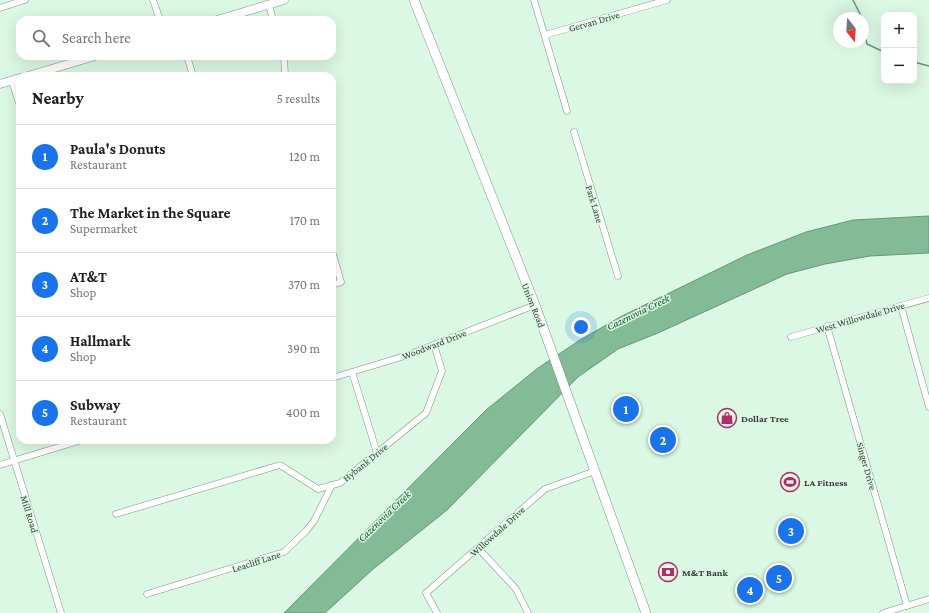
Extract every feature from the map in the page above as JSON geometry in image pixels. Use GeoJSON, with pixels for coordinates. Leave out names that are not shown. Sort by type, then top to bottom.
{"type":"FeatureCollection","features":[{"type":"Feature","properties":{"kind":"main road","name":"Union Road"},"geometry":{"type":"LineString","coordinates":[[414,0],[535,305],[570,407],[595,471],[646,613]]}},
{"type":"Feature","properties":{"kind":"street"},"geometry":{"type":"LineString","coordinates":[[0,8],[26,0]]}},
{"type":"Feature","properties":{"kind":"street"},"geometry":{"type":"LineString","coordinates":[[154,0],[159,16]]}},
{"type":"Feature","properties":{"kind":"street"},"geometry":{"type":"LineString","coordinates":[[534,0],[567,111]]}},
{"type":"Feature","properties":{"kind":"street","name":"Gervan Drive"},"geometry":{"type":"LineString","coordinates":[[544,35],[667,0]]}},
{"type":"Feature","properties":{"kind":"street"},"geometry":{"type":"LineString","coordinates":[[231,16],[279,1]]}},
{"type":"Feature","properties":{"kind":"street"},"geometry":{"type":"LineString","coordinates":[[269,5],[272,16]]}},
{"type":"Feature","properties":{"kind":"street"},"geometry":{"type":"LineString","coordinates":[[41,72],[82,60]]}},
{"type":"Feature","properties":{"kind":"street"},"geometry":{"type":"LineString","coordinates":[[188,60],[192,72]]}},
{"type":"Feature","properties":{"kind":"street"},"geometry":{"type":"LineString","coordinates":[[284,60],[285,72]]}},
{"type":"Feature","properties":{"kind":"street"},"geometry":{"type":"LineString","coordinates":[[0,84],[16,80]]}},
{"type":"Feature","properties":{"kind":"street","name":"Park Lane"},"geometry":{"type":"LineString","coordinates":[[574,132],[618,276]]}},
{"type":"Feature","properties":{"kind":"street"},"geometry":{"type":"LineString","coordinates":[[336,265],[341,282],[336,284]]}},
{"type":"Feature","properties":{"kind":"street","name":"West Willowdale Drive"},"geometry":{"type":"LineString","coordinates":[[791,337],[929,298]]}},
{"type":"Feature","properties":{"kind":"street","name":"Woodward Drive"},"geometry":{"type":"LineString","coordinates":[[336,377],[408,355],[535,305]]}},
{"type":"Feature","properties":{"kind":"street"},"geometry":{"type":"LineString","coordinates":[[901,306],[929,407]]}},
{"type":"Feature","properties":{"kind":"street","name":"Singer Drive"},"geometry":{"type":"LineString","coordinates":[[827,326],[907,606]]}},
{"type":"Feature","properties":{"kind":"street","name":"Hybank Drive"},"geometry":{"type":"LineString","coordinates":[[116,514],[280,465],[318,489],[340,483],[426,413],[442,371],[434,345]]}},
{"type":"Feature","properties":{"kind":"street"},"geometry":{"type":"LineString","coordinates":[[352,372],[377,452]]}},
{"type":"Feature","properties":{"kind":"street","name":"Mill Road"},"geometry":{"type":"LineString","coordinates":[[0,414],[61,613]]}},
{"type":"Feature","properties":{"kind":"street"},"geometry":{"type":"LineString","coordinates":[[0,465],[68,444]]}},
{"type":"Feature","properties":{"kind":"street","name":"Willowdale Drive"},"geometry":{"type":"LineString","coordinates":[[437,613],[426,593],[544,488],[595,471]]}},
{"type":"Feature","properties":{"kind":"street","name":"Leacliff Lane"},"geometry":{"type":"LineString","coordinates":[[147,594],[284,552],[306,531],[314,521],[332,485]]}},
{"type":"Feature","properties":{"kind":"street"},"geometry":{"type":"LineString","coordinates":[[478,548],[516,589],[528,613]]}},
{"type":"Feature","properties":{"kind":"street"},"geometry":{"type":"LineString","coordinates":[[883,613],[929,599]]}},
{"type":"Feature","properties":{"kind":"water","name":"Cazenovia Creek"},"geometry":{"type":"Polygon","coordinates":[[[929,216],[929,253],[870,256],[825,264],[787,274],[658,333],[618,349],[578,377],[447,510],[372,570],[325,613],[284,613],[486,410],[538,368],[580,340],[622,316],[747,255],[806,232],[853,220],[929,216]]]}},
{"type":"Feature","properties":{"kind":"waterway"},"geometry":{"type":"LineString","coordinates":[[853,0],[859,12]]}},
{"type":"Feature","properties":{"kind":"waterway"},"geometry":{"type":"LineString","coordinates":[[869,45],[881,51]]}},
{"type":"Feature","properties":{"kind":"waterway"},"geometry":{"type":"LineString","coordinates":[[917,63],[929,66]]}},
{"type":"Feature","properties":{"kind":"place","name":"Paula's Donuts"},"geometry":{"type":"Point","coordinates":[626,409]}},
{"type":"Feature","properties":{"kind":"place","name":"Dollar Tree"},"geometry":{"type":"Point","coordinates":[727,418]}},
{"type":"Feature","properties":{"kind":"place","name":"The Market in the Square"},"geometry":{"type":"Point","coordinates":[663,440]}},
{"type":"Feature","properties":{"kind":"place","name":"LA Fitness"},"geometry":{"type":"Point","coordinates":[790,482]}},
{"type":"Feature","properties":{"kind":"place","name":"AT&T"},"geometry":{"type":"Point","coordinates":[791,531]}},
{"type":"Feature","properties":{"kind":"place","name":"M&T Bank"},"geometry":{"type":"Point","coordinates":[668,572]}},
{"type":"Feature","properties":{"kind":"place","name":"Subway"},"geometry":{"type":"Point","coordinates":[779,578]}},
{"type":"Feature","properties":{"kind":"place","name":"Hallmark"},"geometry":{"type":"Point","coordinates":[750,590]}}]}
